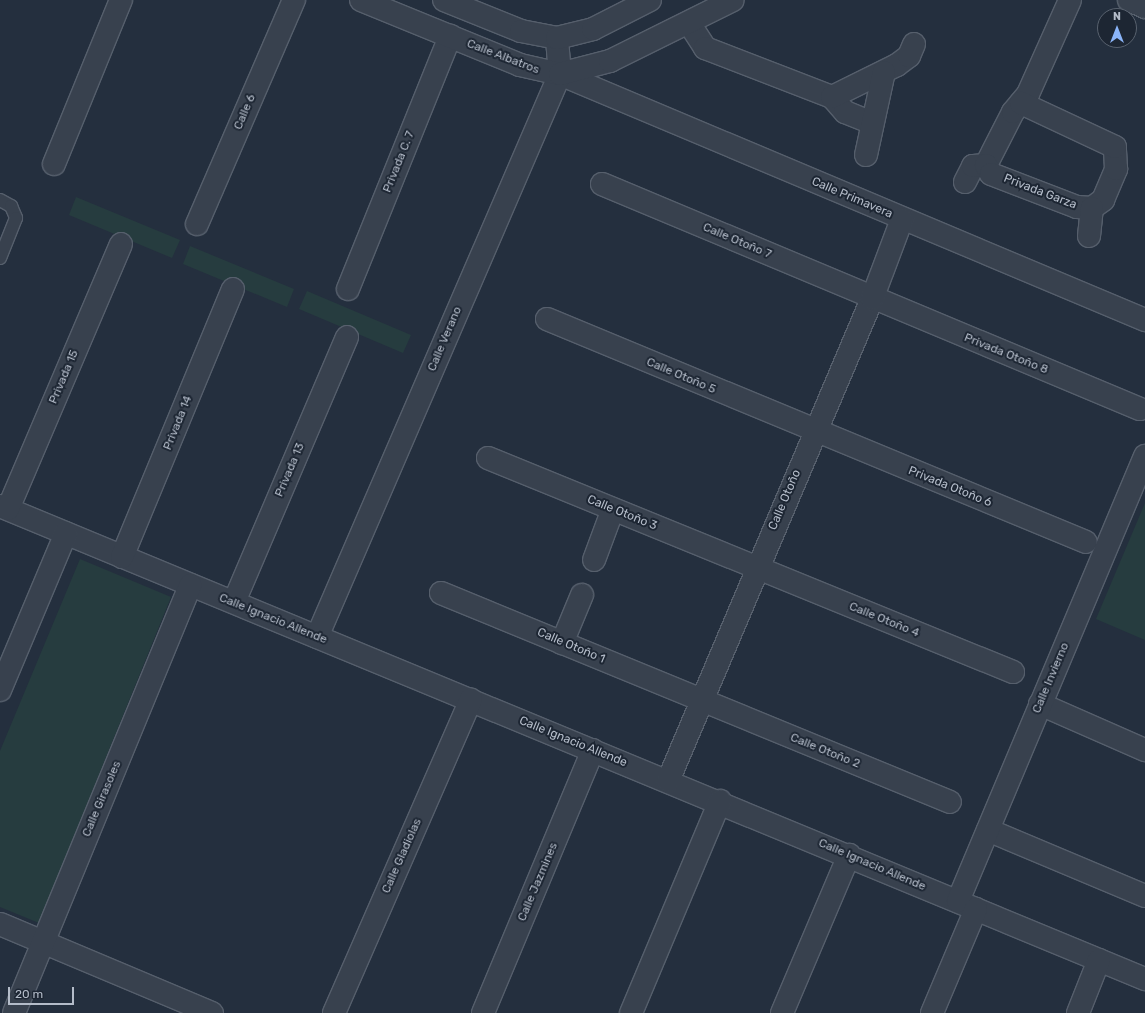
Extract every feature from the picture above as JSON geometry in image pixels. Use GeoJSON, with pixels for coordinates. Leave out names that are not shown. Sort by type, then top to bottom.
{"type":"FeatureCollection","features":[{"type":"Feature","properties":{"kind":"street"},"geometry":{"type":"LineString","coordinates":[[54,164],[120,0]]}},
{"type":"Feature","properties":{"kind":"street","name":"Calle 6"},"geometry":{"type":"LineString","coordinates":[[197,224],[294,0]]}},
{"type":"Feature","properties":{"kind":"street","name":"Calle Albatros"},"geometry":{"type":"LineString","coordinates":[[361,0],[520,66],[560,74],[610,61],[733,0]]}},
{"type":"Feature","properties":{"kind":"street"},"geometry":{"type":"LineString","coordinates":[[444,0],[521,31],[557,38],[593,29],[650,0]]}},
{"type":"Feature","properties":{"kind":"street"},"geometry":{"type":"LineString","coordinates":[[965,182],[973,166],[986,165],[1013,112],[1021,103],[1070,0]]}},
{"type":"Feature","properties":{"kind":"street"},"geometry":{"type":"LineString","coordinates":[[1129,0],[1145,6]]}},
{"type":"Feature","properties":{"kind":"street"},"geometry":{"type":"LineString","coordinates":[[688,23],[705,48],[832,97],[845,112],[870,122]]}},
{"type":"Feature","properties":{"kind":"street","name":"Privada C. 7"},"geometry":{"type":"LineString","coordinates":[[348,288],[450,36]]}},
{"type":"Feature","properties":{"kind":"street","name":"Calle Verano"},"geometry":{"type":"LineString","coordinates":[[317,637],[560,74],[557,38]]}},
{"type":"Feature","properties":{"kind":"street"},"geometry":{"type":"LineString","coordinates":[[832,97],[884,72],[905,60],[914,44]]}},
{"type":"Feature","properties":{"kind":"street"},"geometry":{"type":"LineString","coordinates":[[866,155],[872,138],[870,122],[884,72]]}},
{"type":"Feature","properties":{"kind":"street","name":"Calle Primavera"},"geometry":{"type":"LineString","coordinates":[[560,74],[1145,320]]}},
{"type":"Feature","properties":{"kind":"street","name":"Privada Garza"},"geometry":{"type":"LineString","coordinates":[[986,165],[991,174],[1077,207],[1092,208],[1103,200],[1116,169],[1115,147],[1021,103]]}},
{"type":"Feature","properties":{"kind":"street","name":"Calle Otoño 7"},"geometry":{"type":"LineString","coordinates":[[602,184],[872,299]]}},
{"type":"Feature","properties":{"kind":"street"},"geometry":{"type":"LineString","coordinates":[[1089,236],[1092,208]]}},
{"type":"Feature","properties":{"kind":"street","name":"Calle Otoño"},"geometry":{"type":"LineString","coordinates":[[668,781],[755,568],[872,299],[902,219]]}},
{"type":"Feature","properties":{"kind":"street","name":"Privada 15"},"geometry":{"type":"LineString","coordinates":[[4,508],[121,244]]}},
{"type":"Feature","properties":{"kind":"street","name":"Privada 14"},"geometry":{"type":"LineString","coordinates":[[122,557],[233,289]]}},
{"type":"Feature","properties":{"kind":"street","name":"Privada Otoño 8"},"geometry":{"type":"LineString","coordinates":[[872,299],[1140,409]]}},
{"type":"Feature","properties":{"kind":"street","name":"Calle Otoño 5"},"geometry":{"type":"LineString","coordinates":[[547,319],[814,433]]}},
{"type":"Feature","properties":{"kind":"street","name":"Privada 13"},"geometry":{"type":"LineString","coordinates":[[234,602],[347,337]]}},
{"type":"Feature","properties":{"kind":"street","name":"Privada Otoño 6"},"geometry":{"type":"LineString","coordinates":[[814,433],[1086,542]]}},
{"type":"Feature","properties":{"kind":"street","name":"Calle Invierno"},"geometry":{"type":"LineString","coordinates":[[932,1013],[967,905],[988,830],[1145,456]]}},
{"type":"Feature","properties":{"kind":"street","name":"Calle Otoño 3"},"geometry":{"type":"LineString","coordinates":[[488,458],[755,568]]}},
{"type":"Feature","properties":{"kind":"street","name":"Calle Ignacio Allende"},"geometry":{"type":"LineString","coordinates":[[4,508],[849,855],[1145,979]]}},
{"type":"Feature","properties":{"kind":"street"},"geometry":{"type":"LineString","coordinates":[[594,560],[613,509]]}},
{"type":"Feature","properties":{"kind":"street"},"geometry":{"type":"LineString","coordinates":[[0,690],[66,533]]}},
{"type":"Feature","properties":{"kind":"street","name":"Calle Otoño 4"},"geometry":{"type":"LineString","coordinates":[[755,568],[1013,672]]}},
{"type":"Feature","properties":{"kind":"street","name":"Calle Girasoles"},"geometry":{"type":"LineString","coordinates":[[14,1013],[190,585]]}},
{"type":"Feature","properties":{"kind":"street","name":"Calle Otoño 1"},"geometry":{"type":"LineString","coordinates":[[441,593],[562,642],[700,701]]}},
{"type":"Feature","properties":{"kind":"street"},"geometry":{"type":"LineString","coordinates":[[562,642],[582,595]]}},
{"type":"Feature","properties":{"kind":"street","name":"Calle Gladiolas"},"geometry":{"type":"LineString","coordinates":[[334,1013],[471,700]]}},
{"type":"Feature","properties":{"kind":"street","name":"Calle Otoño 2"},"geometry":{"type":"LineString","coordinates":[[700,701],[950,802]]}},
{"type":"Feature","properties":{"kind":"street"},"geometry":{"type":"LineString","coordinates":[[1040,704],[1145,750]]}},
{"type":"Feature","properties":{"kind":"street","name":"Calle Jazmines"},"geometry":{"type":"LineString","coordinates":[[483,1013],[593,750]]}},
{"type":"Feature","properties":{"kind":"street"},"geometry":{"type":"LineString","coordinates":[[632,1013],[720,802]]}},
{"type":"Feature","properties":{"kind":"street"},"geometry":{"type":"LineString","coordinates":[[988,830],[1145,896]]}},
{"type":"Feature","properties":{"kind":"street"},"geometry":{"type":"LineString","coordinates":[[782,1013],[849,855]]}},
{"type":"Feature","properties":{"kind":"street"},"geometry":{"type":"LineString","coordinates":[[0,924],[212,1013]]}},
{"type":"Feature","properties":{"kind":"street"},"geometry":{"type":"LineString","coordinates":[[1078,1013],[1099,960]]}},
{"type":"Feature","properties":{"kind":"lane"},"geometry":{"type":"LineString","coordinates":[[0,200],[11,206],[16,218],[0,258]]}},
{"type":"Feature","properties":{"kind":"green space"},"geometry":{"type":"Polygon","coordinates":[[[76,197],[180,240],[172,258],[69,215],[76,197]]]}},
{"type":"Feature","properties":{"kind":"green space"},"geometry":{"type":"Polygon","coordinates":[[[190,246],[294,289],[287,307],[183,264],[190,246]]]}},
{"type":"Feature","properties":{"kind":"green space"},"geometry":{"type":"Polygon","coordinates":[[[307,291],[411,335],[403,353],[299,309],[307,291]]]}},
{"type":"Feature","properties":{"kind":"green space"},"geometry":{"type":"Polygon","coordinates":[[[1145,503],[1145,640],[1096,619],[1145,503]]]}},
{"type":"Feature","properties":{"kind":"green space"},"geometry":{"type":"Polygon","coordinates":[[[80,559],[171,597],[39,923],[0,907],[0,751],[80,559]]]}}]}
